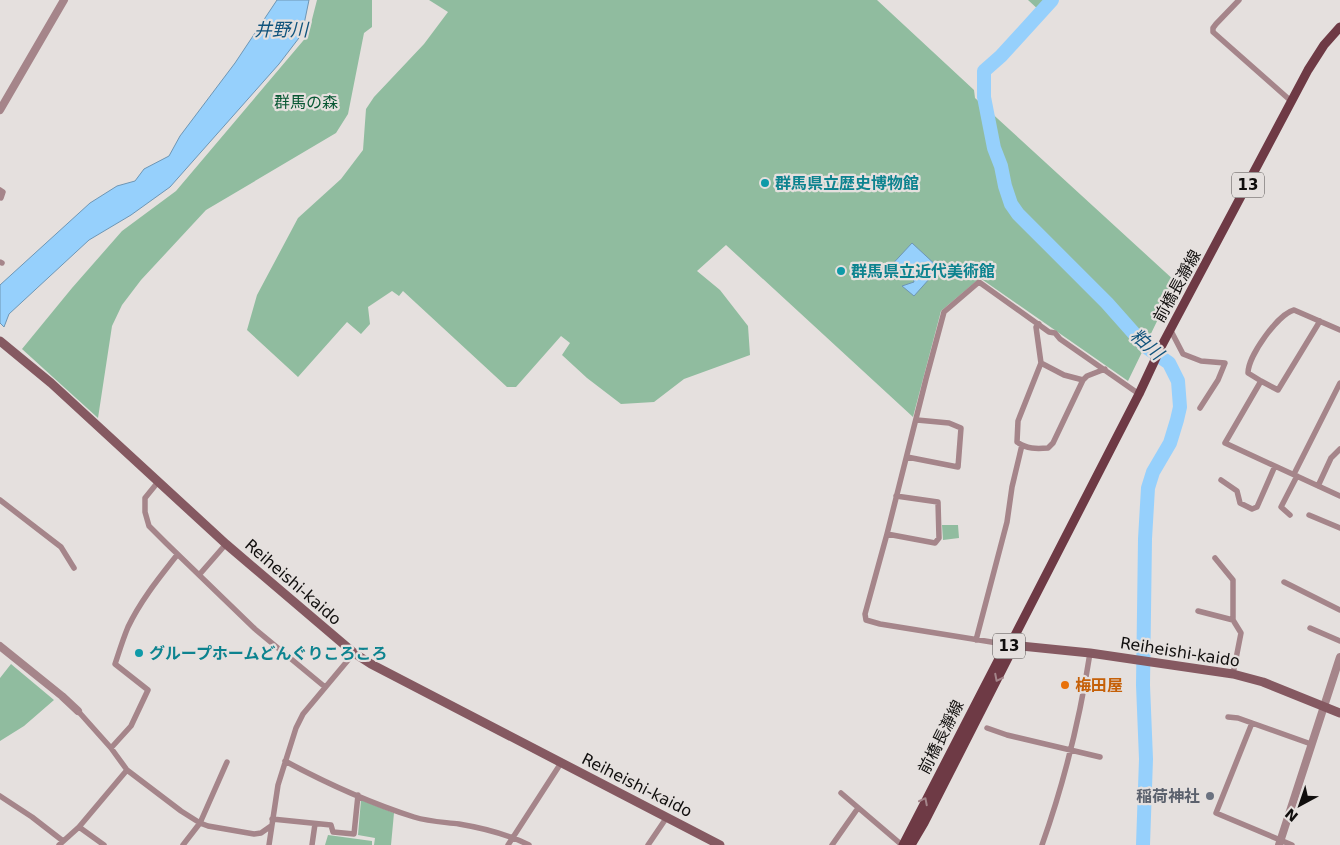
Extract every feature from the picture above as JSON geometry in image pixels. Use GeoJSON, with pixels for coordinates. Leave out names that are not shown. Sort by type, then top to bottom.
{"type":"FeatureCollection","features":[{"type":"Feature","properties":{"kind":"main road","name":"前橋長瀞線"},"geometry":{"type":"LineString","coordinates":[[902,845],[1003,651],[1010,645],[1139,394],[1161,347],[1291,101],[1324,45],[1340,28]]}},
{"type":"Feature","properties":{"kind":"main road","name":"Reiheishi-kaido"},"geometry":{"type":"LineString","coordinates":[[0,341],[51,383],[226,544],[354,653],[371,664],[720,845]]}},
{"type":"Feature","properties":{"kind":"main road","name":"前橋長瀞線"},"geometry":{"type":"LineString","coordinates":[[911,845],[1010,654],[1010,645]]}},
{"type":"Feature","properties":{"kind":"main road","name":"Reiheishi-kaido"},"geometry":{"type":"LineString","coordinates":[[1010,645],[1090,653],[1233,674],[1263,682],[1340,713]]}},
{"type":"Feature","properties":{"kind":"street"},"geometry":{"type":"LineString","coordinates":[[1,105],[64,0]]}},
{"type":"Feature","properties":{"kind":"street"},"geometry":{"type":"LineString","coordinates":[[1240,0],[1234,3],[1216,24],[1213,32],[1291,101]]}},
{"type":"Feature","properties":{"kind":"street"},"geometry":{"type":"LineString","coordinates":[[0,190],[3,192],[1,198]]}},
{"type":"Feature","properties":{"kind":"street"},"geometry":{"type":"LineString","coordinates":[[1010,645],[880,624],[866,620],[864,614],[887,534],[944,312],[979,282],[1049,332],[1055,333],[1060,339],[1139,394]]}},
{"type":"Feature","properties":{"kind":"street"},"geometry":{"type":"LineString","coordinates":[[1320,321],[1278,390],[1248,373],[1249,365],[1266,335],[1287,312],[1294,310],[1320,321],[1340,330]]}},
{"type":"Feature","properties":{"kind":"street"},"geometry":{"type":"LineString","coordinates":[[1038,324],[1036,327],[1041,363],[1018,421],[1017,442],[1022,446],[1035,449],[1048,448],[1054,443],[1083,380],[1087,376],[1105,369]]}},
{"type":"Feature","properties":{"kind":"street"},"geometry":{"type":"LineString","coordinates":[[1170,330],[1183,354],[1200,360],[1225,362],[1218,380],[1200,408]]}},
{"type":"Feature","properties":{"kind":"street"},"geometry":{"type":"LineString","coordinates":[[1041,363],[1064,375],[1083,380]]}},
{"type":"Feature","properties":{"kind":"street"},"geometry":{"type":"LineString","coordinates":[[1261,382],[1224,443],[1340,496]]}},
{"type":"Feature","properties":{"kind":"street"},"geometry":{"type":"LineString","coordinates":[[1290,515],[1281,507],[1340,383]]}},
{"type":"Feature","properties":{"kind":"street"},"geometry":{"type":"LineString","coordinates":[[907,457],[958,467],[961,428],[949,423],[917,420]]}},
{"type":"Feature","properties":{"kind":"street"},"geometry":{"type":"LineString","coordinates":[[976,640],[1006,522],[1022,446]]}},
{"type":"Feature","properties":{"kind":"street"},"geometry":{"type":"LineString","coordinates":[[1318,486],[1331,458],[1340,449]]}},
{"type":"Feature","properties":{"kind":"street"},"geometry":{"type":"LineString","coordinates":[[1221,480],[1237,491],[1240,503],[1252,509],[1256,507],[1275,466]]}},
{"type":"Feature","properties":{"kind":"street"},"geometry":{"type":"LineString","coordinates":[[158,482],[145,498],[145,512],[149,526],[255,629],[325,687]]}},
{"type":"Feature","properties":{"kind":"street"},"geometry":{"type":"LineString","coordinates":[[887,534],[935,542],[939,538],[938,502],[896,496]]}},
{"type":"Feature","properties":{"kind":"street"},"geometry":{"type":"LineString","coordinates":[[0,500],[61,547],[74,568]]}},
{"type":"Feature","properties":{"kind":"street"},"geometry":{"type":"LineString","coordinates":[[1309,515],[1340,528]]}},
{"type":"Feature","properties":{"kind":"street"},"geometry":{"type":"LineString","coordinates":[[199,575],[226,544]]}},
{"type":"Feature","properties":{"kind":"street"},"geometry":{"type":"LineString","coordinates":[[111,748],[131,726],[148,690],[115,664],[128,627],[142,602],[177,555]]}},
{"type":"Feature","properties":{"kind":"street"},"geometry":{"type":"LineString","coordinates":[[1215,558],[1233,580],[1232,620],[1241,633],[1233,674]]}},
{"type":"Feature","properties":{"kind":"street"},"geometry":{"type":"LineString","coordinates":[[1284,582],[1340,610]]}},
{"type":"Feature","properties":{"kind":"street"},"geometry":{"type":"LineString","coordinates":[[1198,612],[1232,620]]}},
{"type":"Feature","properties":{"kind":"street"},"geometry":{"type":"LineString","coordinates":[[1310,628],[1340,641]]}},
{"type":"Feature","properties":{"kind":"street"},"geometry":{"type":"LineString","coordinates":[[0,646],[78,711],[111,748],[127,770],[181,811],[200,823],[254,834],[261,833],[271,826]]}},
{"type":"Feature","properties":{"kind":"street"},"geometry":{"type":"LineString","coordinates":[[269,845],[278,785],[296,728],[303,714],[354,653]]}},
{"type":"Feature","properties":{"kind":"street"},"geometry":{"type":"LineString","coordinates":[[1042,845],[1055,806],[1070,749],[1090,653]]}},
{"type":"Feature","properties":{"kind":"street"},"geometry":{"type":"LineString","coordinates":[[1280,843],[1340,657]]}},
{"type":"Feature","properties":{"kind":"street"},"geometry":{"type":"LineString","coordinates":[[1228,717],[1238,718],[1311,744]]}},
{"type":"Feature","properties":{"kind":"street"},"geometry":{"type":"LineString","coordinates":[[1252,723],[1216,813],[1280,843],[1292,845]]}},
{"type":"Feature","properties":{"kind":"street"},"geometry":{"type":"LineString","coordinates":[[987,728],[1008,735],[1100,757]]}},
{"type":"Feature","properties":{"kind":"street"},"geometry":{"type":"LineString","coordinates":[[285,761],[358,795],[414,817],[434,822],[459,824],[513,837],[528,845]]}},
{"type":"Feature","properties":{"kind":"street"},"geometry":{"type":"LineString","coordinates":[[183,845],[200,823],[227,762]]}},
{"type":"Feature","properties":{"kind":"street"},"geometry":{"type":"LineString","coordinates":[[508,845],[561,762]]}},
{"type":"Feature","properties":{"kind":"street"},"geometry":{"type":"LineString","coordinates":[[0,796],[61,843],[79,827],[127,770]]}},
{"type":"Feature","properties":{"kind":"street"},"geometry":{"type":"LineString","coordinates":[[841,794],[902,845]]}},
{"type":"Feature","properties":{"kind":"street"},"geometry":{"type":"LineString","coordinates":[[272,819],[331,825],[332,832],[354,834],[358,795]]}},
{"type":"Feature","properties":{"kind":"street"},"geometry":{"type":"LineString","coordinates":[[832,845],[858,808]]}},
{"type":"Feature","properties":{"kind":"street"},"geometry":{"type":"LineString","coordinates":[[648,845],[667,817]]}},
{"type":"Feature","properties":{"kind":"street"},"geometry":{"type":"LineString","coordinates":[[312,845],[315,824]]}},
{"type":"Feature","properties":{"kind":"street"},"geometry":{"type":"LineString","coordinates":[[79,827],[104,845]]}},
{"type":"Feature","properties":{"kind":"green space","name":"群馬の森"},"geometry":{"type":"Polygon","coordinates":[[[317,0],[372,0],[372,27],[364,33],[348,114],[336,133],[206,210],[141,280],[122,305],[112,326],[98,418],[22,349],[122,231],[176,191],[308,35],[317,0]]]}},
{"type":"Feature","properties":{"kind":"green space"},"geometry":{"type":"Polygon","coordinates":[[[429,0],[877,0],[974,90],[975,98],[1176,282],[1128,381],[980,278],[941,311],[913,417],[726,245],[697,271],[720,290],[748,326],[750,355],[684,379],[654,402],[621,404],[587,378],[562,355],[570,343],[561,336],[516,387],[507,387],[403,291],[399,296],[392,291],[368,307],[370,324],[361,334],[347,322],[298,377],[247,330],[257,295],[298,218],[341,179],[363,150],[366,109],[374,97],[424,44],[448,12],[429,0]]]}},
{"type":"Feature","properties":{"kind":"green space"},"geometry":{"type":"Polygon","coordinates":[[[1028,0],[1047,0],[1041,12],[1028,0]]]}},
{"type":"Feature","properties":{"kind":"green space"},"geometry":{"type":"Polygon","coordinates":[[[942,525],[958,525],[959,538],[943,540],[942,525]]]}},
{"type":"Feature","properties":{"kind":"green space"},"geometry":{"type":"Polygon","coordinates":[[[11,664],[54,700],[24,726],[0,741],[0,678],[11,664]]]}},
{"type":"Feature","properties":{"kind":"green space"},"geometry":{"type":"Polygon","coordinates":[[[361,800],[394,813],[391,845],[374,845],[375,838],[358,835],[361,800]]]}},
{"type":"Feature","properties":{"kind":"green space"},"geometry":{"type":"Polygon","coordinates":[[[328,835],[372,841],[372,845],[325,845],[328,835]]]}},
{"type":"Feature","properties":{"kind":"water","name":"井野川"},"geometry":{"type":"Polygon","coordinates":[[[277,0],[309,0],[302,34],[279,64],[170,187],[131,215],[89,240],[9,314],[4,327],[0,323],[0,285],[90,203],[117,186],[135,181],[144,169],[169,156],[180,136],[235,63],[277,0]]]}},
{"type":"Feature","properties":{"kind":"water"},"geometry":{"type":"Polygon","coordinates":[[[912,243],[939,268],[914,296],[902,286],[914,282],[910,267],[890,274],[887,270],[912,243]]]}},
{"type":"Feature","properties":{"kind":"waterway","name":"粕川"},"geometry":{"type":"LineString","coordinates":[[1052,0],[1001,56],[984,71],[984,97],[994,148],[1001,166],[1005,186],[1011,204],[1018,214],[1107,303],[1146,347],[1169,363],[1178,381],[1180,407],[1177,420],[1170,443],[1153,472],[1148,488],[1145,539],[1143,685],[1146,759],[1143,845]]}},
{"type":"Feature","properties":{"kind":"place","name":"群馬県立歴史博物館"},"geometry":{"type":"Point","coordinates":[765,183]}},
{"type":"Feature","properties":{"kind":"place","name":"群馬県立近代美術館"},"geometry":{"type":"Point","coordinates":[841,271]}},
{"type":"Feature","properties":{"kind":"place","name":"グループホームどんぐりころころ"},"geometry":{"type":"Point","coordinates":[139,653]}},
{"type":"Feature","properties":{"kind":"place","name":"梅田屋"},"geometry":{"type":"Point","coordinates":[1065,685]}},
{"type":"Feature","properties":{"kind":"place","name":"稲荷神社"},"geometry":{"type":"Point","coordinates":[1210,796]}}]}
